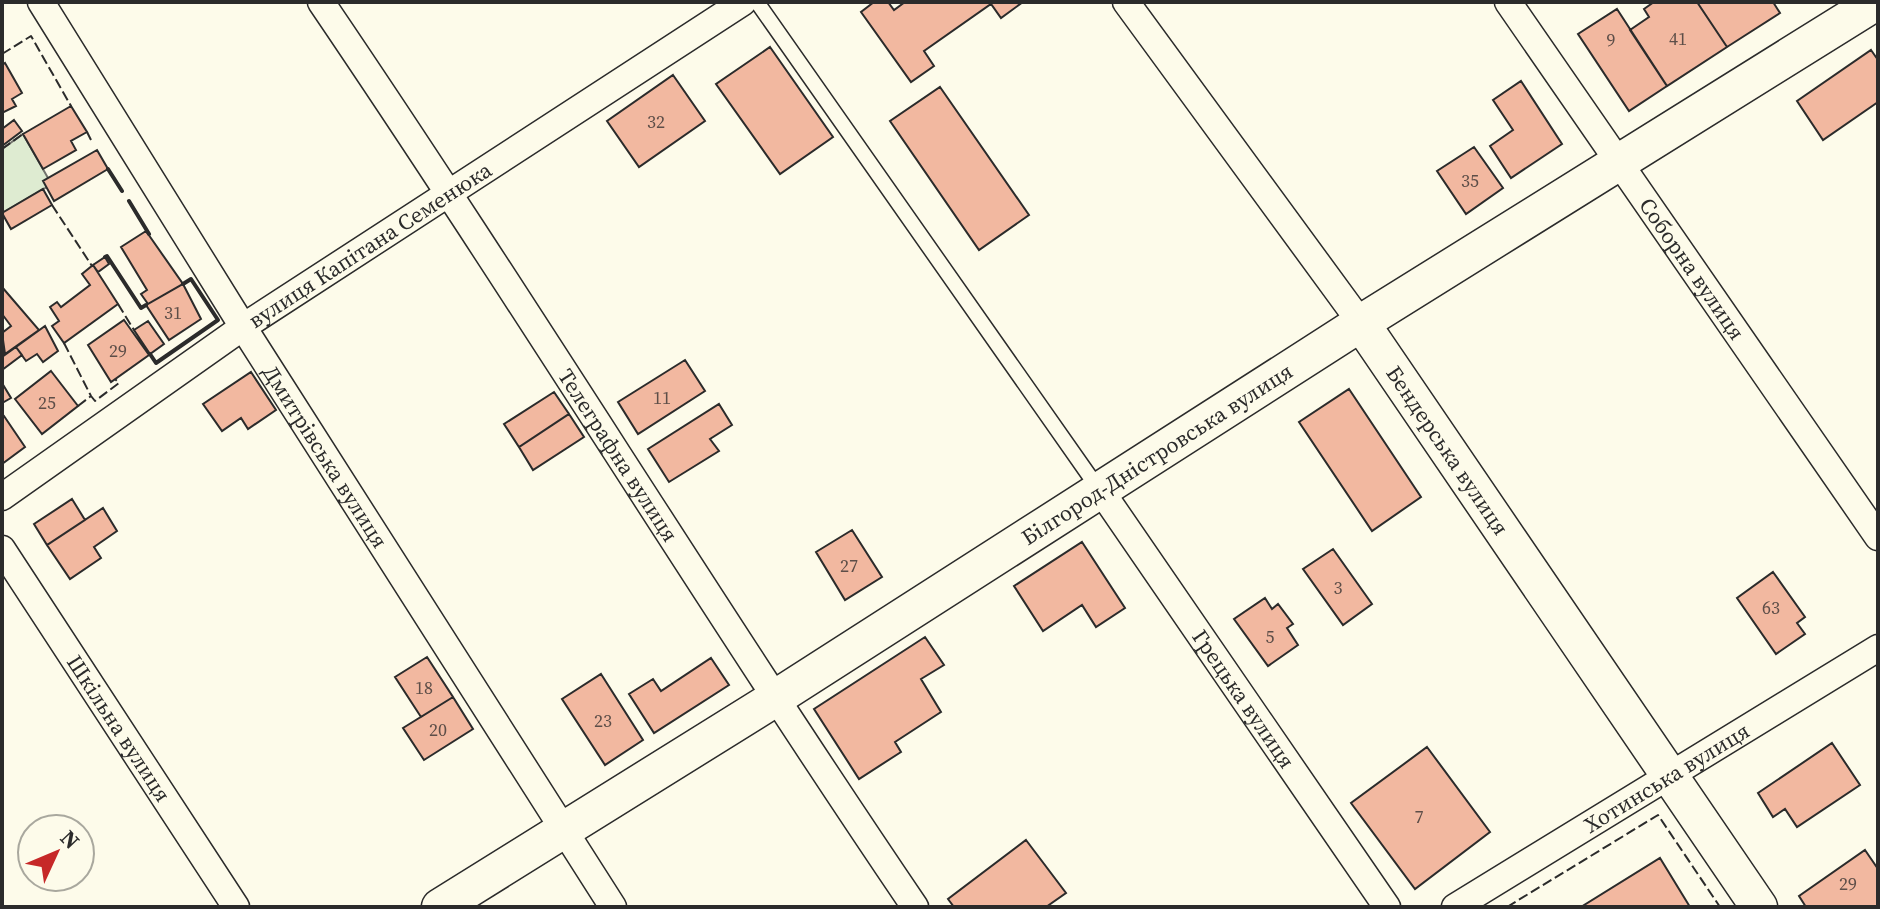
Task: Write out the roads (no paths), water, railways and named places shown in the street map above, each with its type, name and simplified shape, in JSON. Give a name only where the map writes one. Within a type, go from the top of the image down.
[{"type":"main road","name":"Білгород-Дністровська вулиця","points":[[440,907],[774,699],[1361,323],[1876,2]]},
{"type":"main road","name":"Бендерська вулиця","points":[[1361,323],[1759,907]]},
{"type":"street","name":"Дмитрівська вулиця","points":[[41,2],[243,327],[613,907]]},
{"type":"street","name":"Телеграфна вулиця","points":[[321,2],[451,194],[774,699],[915,907]]},
{"type":"street","name":"вулиця Капітана Семенюка","points":[[2,497],[243,327],[743,2]]},
{"type":"street","name":"Бендерська вулиця","points":[[1126,2],[1361,323]]},
{"type":"street","name":"Соборна вулиця","points":[[1508,2],[1878,537]]},
{"type":"street","name":"Грецька вулиця","points":[[1101,491],[1387,907]]},
{"type":"street","name":"Шкільна вулиця","points":[[2,549],[236,907]]},
{"type":"street","name":"Хотинська вулиця","points":[[1455,907],[1878,648]]},
{"type":"lane","points":[[757,2],[1101,491]]}]
